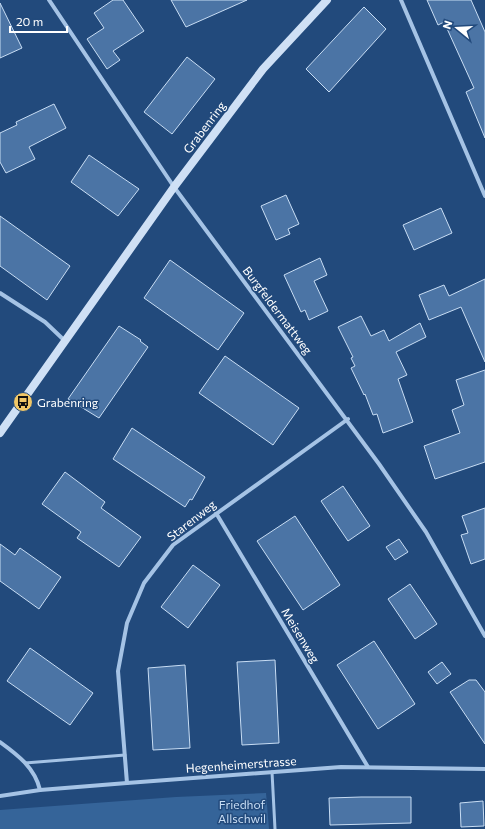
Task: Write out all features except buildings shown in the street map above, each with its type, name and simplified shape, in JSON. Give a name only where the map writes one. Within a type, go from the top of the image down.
[{"type":"main road","name":"Grabenring","points":[[0,433],[174,187],[263,69],[327,0]]},
{"type":"street","name":"Burgfeldermattweg","points":[[49,0],[174,187],[348,420],[426,532],[485,636]]},
{"type":"street","points":[[401,0],[485,196]]},
{"type":"street","points":[[0,293],[45,322],[65,342]]},
{"type":"street","name":"Starenweg","points":[[127,783],[118,671],[127,624],[144,583],[173,545],[348,420]]},
{"type":"street","name":"Meisenweg","points":[[216,513],[368,767]]},
{"type":"street","points":[[0,742],[25,762],[37,778],[40,790]]},
{"type":"street","name":"Hegenheimerstrasse","points":[[0,796],[40,790],[341,766],[485,769]]},
{"type":"lane","points":[[25,762],[125,755]]},
{"type":"lane","points":[[272,772],[275,829]]},
{"type":"green space","name":"Friedhof Allschwil","points":[[266,793],[269,829],[0,829],[0,810],[176,797]]},
{"type":"place","name":"Grabenring","points":[[23,402]]}]
